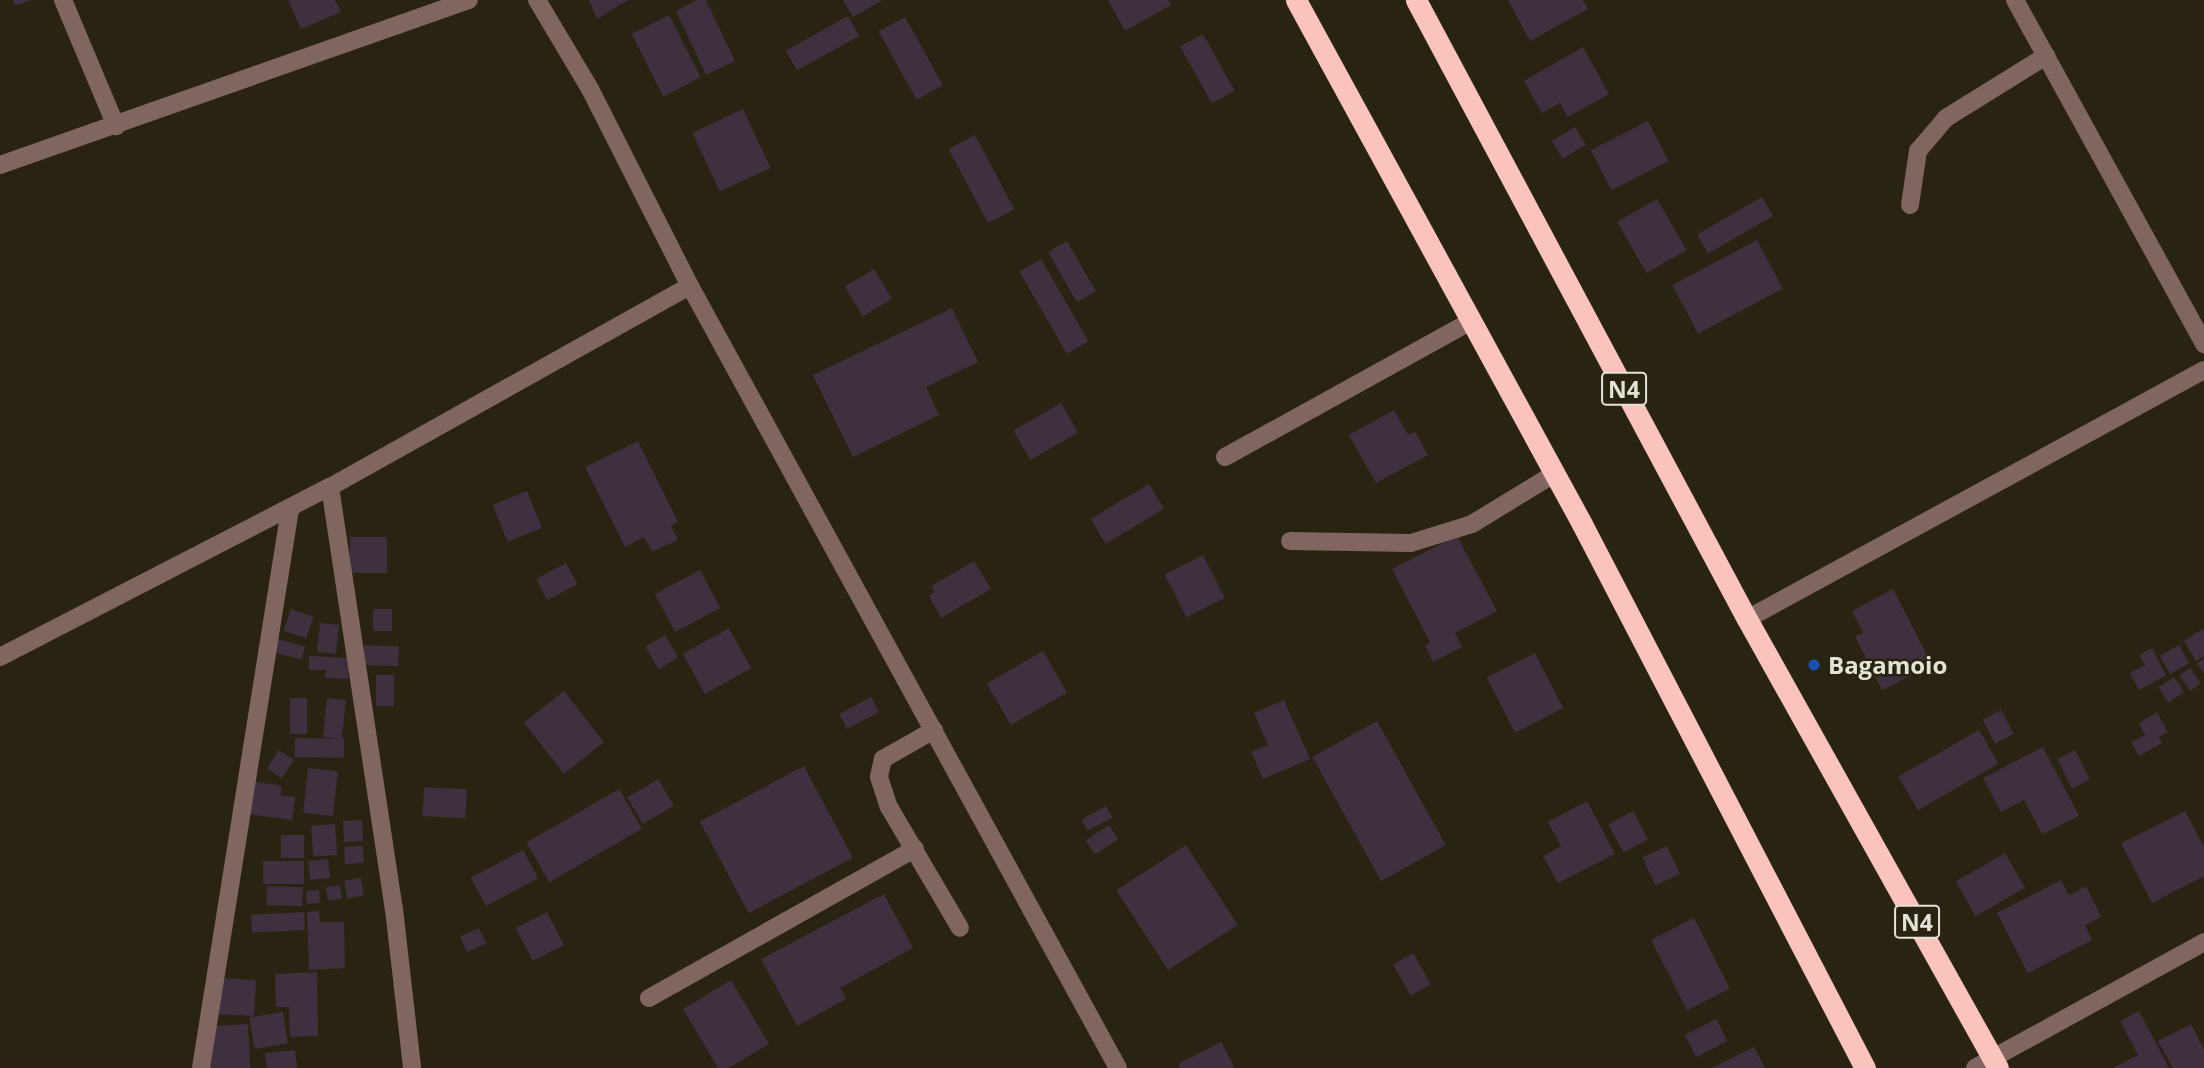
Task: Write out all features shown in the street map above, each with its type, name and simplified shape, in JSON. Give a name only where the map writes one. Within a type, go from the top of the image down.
[{"type":"highway","points":[[1296,0],[1555,474],[1865,1068]]},
{"type":"highway","name":"N4","points":[[1416,0],[1988,1065]]},
{"type":"street","points":[[63,0],[116,126]]},
{"type":"street","points":[[0,165],[469,0]]},
{"type":"street","points":[[537,0],[590,89],[690,286],[1118,1068]]},
{"type":"street","points":[[2015,0],[2204,344]]},
{"type":"street","points":[[1910,205],[1918,151],[1946,118],[2046,56]]},
{"type":"street","points":[[0,657],[330,487],[690,286]]},
{"type":"street","points":[[1225,457],[1471,321]]},
{"type":"street","points":[[1747,619],[2204,370]]},
{"type":"street","points":[[1290,541],[1411,543],[1472,524],[1555,474]]},
{"type":"street","points":[[330,487],[394,909],[412,1068]]},
{"type":"street","points":[[201,1068],[289,509]]},
{"type":"street","points":[[934,730],[883,759],[879,777],[890,807],[960,928]]},
{"type":"street","points":[[649,998],[915,849]]},
{"type":"street","points":[[1988,1065],[2204,942]]},
{"type":"building","points":[[13,0],[31,0],[15,6]]},
{"type":"building","points":[[288,0],[335,0],[341,12],[301,29]]},
{"type":"building","points":[[589,0],[628,0],[597,19]]},
{"type":"building","points":[[697,0],[706,0],[735,61],[706,75],[676,11]]},
{"type":"building","points":[[843,0],[883,0],[853,17]]},
{"type":"building","points":[[1108,0],[1168,0],[1171,5],[1125,31]]},
{"type":"building","points":[[1508,0],[1583,0],[1588,9],[1530,41]]},
{"type":"building","points":[[669,15],[701,77],[663,96],[632,34]]},
{"type":"building","points":[[848,16],[859,36],[797,71],[786,50]]},
{"type":"building","points":[[905,17],[943,85],[917,100],[879,32]]},
{"type":"building","points":[[1203,34],[1235,91],[1212,103],[1180,47]]},
{"type":"building","points":[[1583,47],[1609,94],[1568,117],[1560,103],[1542,113],[1524,81]]},
{"type":"building","points":[[743,109],[770,168],[720,192],[692,133]]},
{"type":"building","points":[[1648,121],[1668,161],[1611,190],[1591,150]]},
{"type":"building","points":[[1575,127],[1586,145],[1563,159],[1552,141]]},
{"type":"building","points":[[975,135],[1014,209],[988,223],[949,149]]},
{"type":"building","points":[[1762,197],[1773,216],[1708,254],[1697,234]]},
{"type":"building","points":[[1657,199],[1686,250],[1647,273],[1617,222]]},
{"type":"building","points":[[1757,240],[1783,289],[1698,334],[1672,285]]},
{"type":"building","points":[[1067,241],[1096,291],[1077,302],[1048,252]]},
{"type":"building","points":[[1041,259],[1088,341],[1067,354],[1019,272]]},
{"type":"building","points":[[874,269],[892,299],[863,317],[845,287]]},
{"type":"building","points":[[952,308],[978,362],[926,387],[939,415],[853,457],[813,375]]},
{"type":"building","points":[[1061,403],[1078,432],[1030,460],[1013,430]]},
{"type":"building","points":[[1394,410],[1408,435],[1415,432],[1428,455],[1376,483],[1349,435]]},
{"type":"building","points":[[638,441],[678,522],[671,526],[678,540],[652,552],[644,537],[625,547],[585,467]]},
{"type":"building","points":[[1149,484],[1164,509],[1106,544],[1091,519]]},
{"type":"building","points":[[527,491],[542,528],[508,542],[493,505]]},
{"type":"building","points":[[1457,536],[1497,611],[1455,633],[1462,647],[1433,662],[1425,645],[1430,642],[1392,569]]},
{"type":"building","points":[[350,537],[387,537],[387,573],[350,573]]},
{"type":"building","points":[[1203,555],[1225,598],[1186,617],[1165,575]]},
{"type":"building","points":[[974,561],[991,589],[941,618],[929,596],[935,592],[931,586]]},
{"type":"building","points":[[566,563],[577,584],[547,600],[536,579]]},
{"type":"building","points":[[700,570],[720,608],[675,632],[655,594]]},
{"type":"building","points":[[1893,589],[1932,665],[1882,690],[1855,636],[1863,633],[1852,611]]},
{"type":"building","points":[[291,609],[314,617],[306,639],[284,631]]},
{"type":"building","points":[[373,609],[392,609],[392,631],[373,631]]},
{"type":"building","points":[[320,623],[339,625],[336,654],[317,652]]},
{"type":"building","points":[[729,628],[751,668],[705,694],[683,654]]},
{"type":"building","points":[[2204,628],[2204,656],[2196,661],[2184,641]]},
{"type":"building","points":[[665,635],[678,657],[659,669],[645,647]]},
{"type":"building","points":[[278,639],[305,646],[301,660],[274,653]]},
{"type":"building","points":[[364,645],[399,646],[398,666],[363,665]]},
{"type":"building","points":[[2179,645],[2189,663],[2170,674],[2160,656]]},
{"type":"building","points":[[2152,648],[2166,675],[2139,690],[2130,673],[2145,665],[2139,655]]},
{"type":"building","points":[[1043,651],[1067,693],[1011,725],[987,684]]},
{"type":"building","points":[[1535,653],[1563,708],[1515,733],[1487,678]]},
{"type":"building","points":[[309,656],[350,658],[348,679],[325,678],[326,670],[309,670]]},
{"type":"building","points":[[2204,659],[2204,674],[2197,663]]},
{"type":"building","points":[[2190,668],[2201,684],[2190,691],[2179,675]]},
{"type":"building","points":[[376,675],[394,675],[394,706],[376,706]]},
{"type":"building","points":[[2174,677],[2184,692],[2168,703],[2158,688]]},
{"type":"building","points":[[564,691],[604,742],[564,774],[524,722]]},
{"type":"building","points":[[871,697],[879,712],[847,729],[839,714]]},
{"type":"building","points":[[290,698],[307,698],[307,734],[290,734]]},
{"type":"building","points":[[327,698],[346,700],[342,739],[323,737]]},
{"type":"building","points":[[1284,700],[1310,759],[1263,779],[1251,752],[1268,745],[1254,713]]},
{"type":"building","points":[[2001,710],[2014,734],[1995,744],[1982,720]]},
{"type":"building","points":[[2157,712],[2168,732],[2159,737],[2162,743],[2139,756],[2131,742],[2145,735],[2139,723]]},
{"type":"building","points":[[1377,721],[1446,845],[1381,881],[1312,757]]},
{"type":"building","points":[[1979,730],[1998,764],[1918,810],[1898,777]]},
{"type":"building","points":[[295,738],[344,739],[344,758],[295,757]]},
{"type":"building","points":[[2043,747],[2079,816],[2042,834],[2024,800],[2001,812],[1983,778]]},
{"type":"building","points":[[279,750],[294,760],[282,778],[267,768]]},
{"type":"building","points":[[2075,750],[2090,779],[2072,788],[2057,759]]},
{"type":"building","points":[[804,766],[853,858],[749,913],[700,821]]},
{"type":"building","points":[[308,768],[338,771],[333,816],[303,813]]},
{"type":"building","points":[[658,779],[674,806],[643,824],[627,798]]},
{"type":"building","points":[[252,781],[282,786],[280,795],[295,797],[292,820],[248,814]]},
{"type":"building","points":[[424,787],[467,789],[465,818],[422,816]]},
{"type":"building","points":[[619,789],[642,829],[549,882],[526,842]]},
{"type":"building","points":[[1587,801],[1615,854],[1558,883],[1543,856],[1561,846],[1548,822]]},
{"type":"building","points":[[1106,806],[1112,817],[1088,831],[1082,820]]},
{"type":"building","points":[[1633,811],[1648,839],[1623,852],[1608,824]]},
{"type":"building","points":[[2185,811],[2204,847],[2204,876],[2152,903],[2121,843]]},
{"type":"building","points":[[362,820],[363,841],[344,842],[343,821]]},
{"type":"building","points":[[335,824],[337,855],[313,857],[311,826]]},
{"type":"building","points":[[1109,825],[1118,839],[1095,855],[1086,840]]},
{"type":"building","points":[[281,835],[304,835],[304,858],[281,858]]},
{"type":"building","points":[[1186,845],[1238,925],[1168,970],[1116,890]]},
{"type":"building","points":[[363,846],[364,863],[345,864],[344,847]]},
{"type":"building","points":[[1667,846],[1680,874],[1656,886],[1643,857]]},
{"type":"building","points":[[523,850],[538,878],[486,906],[471,878]]},
{"type":"building","points":[[2005,853],[2025,888],[1976,916],[1956,882]]},
{"type":"building","points":[[328,859],[330,878],[310,880],[308,861]]},
{"type":"building","points":[[263,861],[304,861],[304,884],[263,884]]},
{"type":"building","points":[[361,878],[364,896],[347,898],[344,881]]},
{"type":"building","points":[[2061,880],[2069,895],[2086,886],[2101,917],[2085,925],[2092,940],[2028,973],[1997,913]]},
{"type":"building","points":[[340,885],[342,899],[328,901],[326,887]]},
{"type":"building","points":[[267,886],[303,887],[302,906],[266,905]]},
{"type":"building","points":[[319,890],[320,903],[307,904],[306,891]]},
{"type":"building","points":[[884,894],[913,948],[840,988],[846,999],[797,1026],[761,959]]},
{"type":"building","points":[[319,911],[320,922],[344,922],[345,968],[309,970],[307,912]]},
{"type":"building","points":[[304,912],[305,930],[252,933],[251,915]]},
{"type":"building","points":[[547,912],[564,945],[533,961],[516,928]]},
{"type":"building","points":[[1694,918],[1730,988],[1687,1010],[1651,940]]},
{"type":"building","points":[[479,928],[486,943],[467,952],[460,937]]},
{"type":"building","points":[[1413,953],[1431,984],[1411,996],[1393,965]]},
{"type":"building","points":[[317,972],[318,1036],[290,1037],[289,1007],[276,1007],[275,974]]},
{"type":"building","points":[[219,978],[256,980],[254,1016],[217,1014]]},
{"type":"building","points":[[731,980],[769,1044],[728,1068],[718,1068],[683,1009]]},
{"type":"building","points":[[2139,1011],[2169,1068],[2113,1068],[2138,1055],[2120,1021]]},
{"type":"building","points":[[283,1012],[288,1044],[254,1049],[249,1017]]},
{"type":"building","points":[[1716,1019],[1727,1041],[1696,1057],[1685,1035]]},
{"type":"building","points":[[248,1024],[250,1068],[210,1068],[208,1026]]},
{"type":"building","points":[[2191,1024],[2204,1050],[2204,1068],[2173,1068],[2158,1041]]},
{"type":"building","points":[[1221,1042],[1235,1068],[1180,1068],[1178,1064]]},
{"type":"building","points":[[1754,1047],[1765,1068],[1712,1068]]},
{"type":"building","points":[[295,1050],[297,1068],[267,1068],[265,1053]]},
{"type":"place","name":"Bagamoio","points":[[1814,665]]}]
